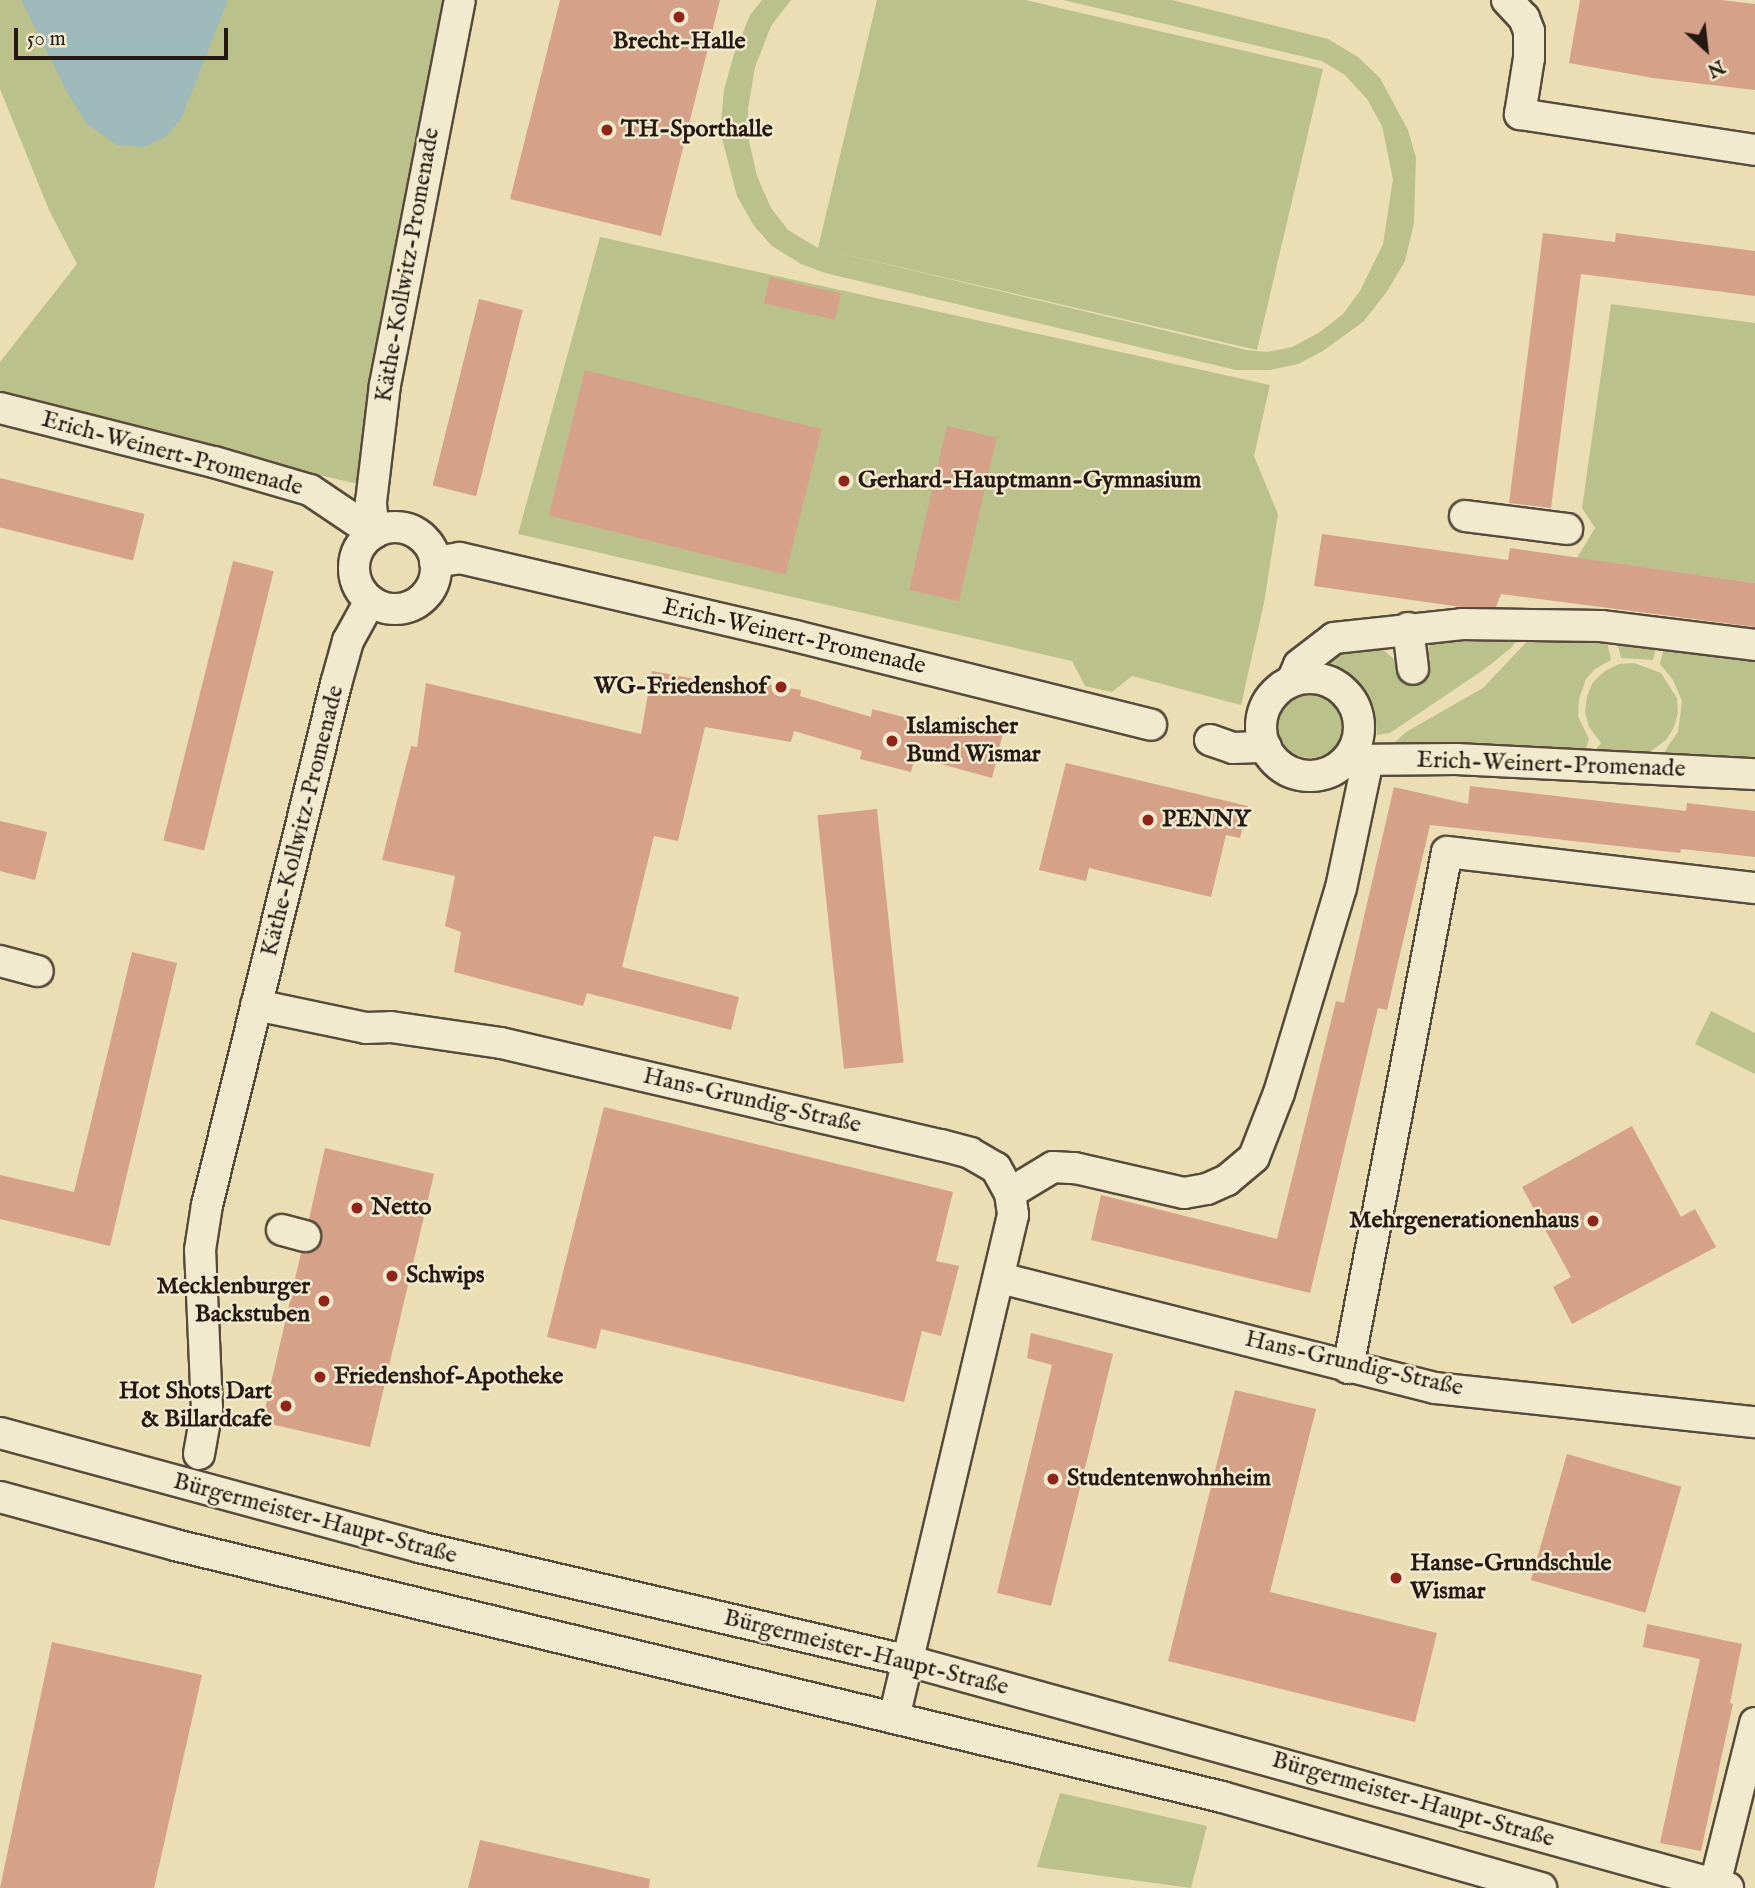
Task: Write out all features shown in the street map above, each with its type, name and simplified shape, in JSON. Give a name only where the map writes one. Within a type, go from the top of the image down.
[{"type":"street","name":"Käthe-Kollwitz-Promenade","points":[[374,533],[371,502],[385,385],[460,0]]},
{"type":"street","points":[[1507,0],[1524,18],[1529,31],[1529,58],[1520,114],[1755,150]]},
{"type":"street","name":"Erich-Weinert-Promenade","points":[[0,408],[310,490],[374,533]]},
{"type":"street","points":[[1465,516],[1567,528]]},
{"type":"street","points":[[386,528],[412,531],[424,539],[435,562],[435,575],[423,598],[412,606],[386,614],[361,593],[354,572],[358,549],[374,533],[386,528]]},
{"type":"street","name":"Erich-Weinert-Promenade","points":[[435,562],[460,558],[795,636],[1151,725]]},
{"type":"street","name":"Käthe-Kollwitz-Promenade","points":[[199,1454],[207,1409],[200,1250],[207,1205],[348,641],[386,614]]},
{"type":"street","points":[[1292,681],[1299,665],[1334,638],[1408,628],[1462,624],[1601,626],[1752,645]]},
{"type":"street","points":[[1408,628],[1413,669]]},
{"type":"street","points":[[894,1718],[1000,1278],[1013,1215],[1010,1193],[1053,1167],[1075,1168],[1184,1192],[1207,1189],[1227,1180],[1254,1157],[1261,1146],[1279,1093],[1341,888],[1360,730],[1358,713],[1351,698],[1339,687],[1325,680],[1308,677],[1292,681],[1278,689],[1262,716],[1261,732],[1266,747],[1233,748],[1210,740]]},
{"type":"street","name":"Erich-Weinert-Promenade","points":[[1266,747],[1275,761],[1287,770],[1302,775],[1319,775],[1357,760],[1456,759],[1755,774]]},
{"type":"street","points":[[1348,1368],[1447,852],[1755,888]]},
{"type":"street","points":[[0,961],[38,971]]},
{"type":"street","name":"Hans-Grundig-Straße","points":[[256,1005],[366,1028],[391,1027],[501,1043],[970,1153],[996,1168],[1010,1193]]},
{"type":"street","name":"Hans-Grundig-Straße","points":[[1000,1278],[1435,1388],[1755,1422]]},
{"type":"street","name":"Bürgermeister-Haupt-Straße","points":[[0,1433],[419,1547],[909,1661],[1722,1886]]},
{"type":"street","name":"Bürgermeister-Haupt-Straße","points":[[0,1497],[201,1551],[1222,1797],[1541,1888]]},
{"type":"street","points":[[1722,1886],[1755,1723]]},
{"type":"green space","points":[[0,0],[452,0],[358,484],[0,401],[0,362],[77,264],[49,210],[0,89]]},
{"type":"green space","points":[[762,0],[791,0],[771,26],[755,67],[748,109],[749,141],[757,176],[771,208],[788,230],[818,248],[877,0],[1025,0],[1323,69],[1257,350],[822,249],[1247,350],[1267,352],[1292,347],[1320,332],[1343,314],[1360,291],[1383,244],[1393,179],[1382,126],[1367,99],[1345,75],[1322,61],[1063,0],[1172,0],[1328,39],[1358,57],[1380,78],[1408,130],[1416,158],[1414,223],[1405,261],[1388,290],[1364,321],[1323,351],[1298,364],[1270,370],[1236,370],[825,273],[801,264],[772,246],[754,226],[737,196],[720,131],[724,90],[734,54],[750,15]]},
{"type":"green space","points":[[600,237],[1270,385],[1254,456],[1278,514],[1264,603],[1241,705],[1132,676],[1112,692],[1085,686],[1072,661],[518,534]]},
{"type":"green space","points":[[1611,304],[1755,323],[1755,583],[1577,558],[1595,528],[1582,508]]},
{"type":"green space","points":[[1524,630],[1512,647],[1486,668],[1390,733],[1377,735],[1374,706],[1363,688],[1344,678],[1306,676],[1347,651],[1380,647],[1395,660],[1406,679],[1424,661],[1428,648],[1436,638]]},
{"type":"green space","points":[[1537,631],[1605,633],[1611,660],[1595,669],[1586,679],[1579,699],[1578,716],[1589,739],[1582,760],[1383,753],[1406,732],[1483,688]]},
{"type":"green space","points":[[1615,632],[1659,637],[1653,660],[1621,658]]},
{"type":"green space","points":[[1666,638],[1755,648],[1755,770],[1663,763],[1666,749],[1678,732],[1682,701],[1673,680],[1660,664]]},
{"type":"green space","points":[[1634,663],[1661,673],[1677,698],[1678,713],[1674,727],[1666,740],[1651,751],[1654,763],[1592,754],[1601,743],[1589,727],[1585,712],[1587,696],[1593,682],[1605,671],[1619,664]]},
{"type":"green space","points":[[1318,690],[1339,705],[1345,717],[1343,737],[1335,748],[1318,758],[1304,758],[1287,748],[1279,737],[1277,717],[1287,700],[1298,692]]},
{"type":"green space","points":[[1711,1011],[1755,1033],[1755,1074],[1695,1044]]},
{"type":"green space","points":[[1060,1793],[1207,1826],[1191,1888],[1037,1867]]},
{"type":"water","points":[[21,0],[228,0],[182,117],[166,137],[143,147],[117,145],[87,124],[67,92]]},
{"type":"building","name":"TH-Sporthalle","points":[[560,0],[720,0],[661,236],[510,199]]},
{"type":"building","points":[[1580,0],[1721,0],[1755,4],[1755,90],[1653,78],[1569,63]]},
{"type":"building","points":[[1543,233],[1615,242],[1616,233],[1755,251],[1755,296],[1581,274],[1551,508],[1509,503]]},
{"type":"building","points":[[770,277],[841,293],[835,320],[764,303]]},
{"type":"building","points":[[479,299],[523,310],[476,496],[433,485]]},
{"type":"building","points":[[585,370],[822,429],[785,575],[549,516]]},
{"type":"building","points":[[947,426],[997,437],[959,601],[909,590]]},
{"type":"building","points":[[0,478],[145,514],[133,561],[0,527]]},
{"type":"building","points":[[1322,534],[1508,560],[1510,548],[1755,583],[1755,627],[1501,594],[1496,607],[1461,607],[1314,586]]},
{"type":"building","points":[[233,561],[274,571],[204,851],[163,840]]},
{"type":"building","points":[[652,671],[728,685],[730,678],[801,690],[800,696],[871,717],[872,709],[955,730],[958,717],[1004,729],[992,778],[915,757],[911,772],[860,759],[862,751],[794,731],[791,742],[705,727],[678,841],[654,836],[622,967],[739,997],[731,1030],[587,993],[583,1006],[454,972],[461,932],[445,926],[455,876],[382,860],[411,746],[417,747],[426,683],[641,734]]},
{"type":"building","name":"PENNY","points":[[1066,763],[1248,806],[1240,838],[1226,835],[1211,897],[1089,868],[1086,881],[1039,870]]},
{"type":"building","points":[[1470,786],[1686,811],[1687,803],[1755,811],[1755,857],[1681,849],[1680,853],[1430,825],[1387,1010],[1378,1008],[1310,1293],[1091,1240],[1101,1195],[1277,1239],[1336,1001],[1344,1003],[1394,787],[1468,804]]},
{"type":"building","points":[[877,809],[904,1063],[844,1069],[817,815]]},
{"type":"building","points":[[0,821],[47,832],[35,880],[0,871]]},
{"type":"building","points":[[132,952],[177,963],[110,1246],[0,1219],[0,1175],[74,1192]]},
{"type":"building","points":[[604,1107],[953,1192],[936,1261],[959,1266],[941,1336],[922,1331],[904,1402],[601,1329],[596,1349],[547,1337]]},
{"type":"building","name":"Mehrgenerationenhaus","points":[[1632,1126],[1681,1217],[1695,1209],[1716,1247],[1572,1324],[1553,1287],[1571,1277],[1522,1187]]},
{"type":"building","points":[[325,1148],[434,1174],[370,1447],[262,1422],[301,1253],[317,1249],[322,1240],[318,1224],[309,1219]]},
{"type":"building","name":"Studentenwohnheim","points":[[1031,1333],[1113,1354],[1051,1606],[997,1593],[1052,1365],[1027,1358]]},
{"type":"building","points":[[1235,1390],[1316,1409],[1270,1592],[1437,1633],[1415,1722],[1168,1661]]},
{"type":"building","points":[[1567,1454],[1681,1487],[1645,1613],[1531,1580]]},
{"type":"building","points":[[1647,1624],[1742,1644],[1730,1703],[1733,1704],[1701,1851],[1660,1843],[1700,1659],[1643,1647]]},
{"type":"building","points":[[52,1642],[202,1675],[154,1888],[0,1888]]},
{"type":"building","points":[[480,1840],[650,1879],[649,1888],[468,1888]]},
{"type":"place","name":"Brecht-Halle","points":[[679,17]]},
{"type":"place","name":"TH-Sporthalle","points":[[607,130]]},
{"type":"place","name":"Gerhard-Hauptmann-Gymnasium","points":[[844,481]]},
{"type":"place","name":"WG-Friedenshof","points":[[781,687]]},
{"type":"place","name":"Islamischer Bund Wismar","points":[[892,741]]},
{"type":"place","name":"PENNY","points":[[1148,820]]},
{"type":"place","name":"Netto","points":[[357,1208]]},
{"type":"place","name":"Mehrgenerationenhaus","points":[[1593,1221]]},
{"type":"place","name":"Schwips","points":[[392,1276]]},
{"type":"place","name":"Mecklenburger Backstuben","points":[[324,1301]]},
{"type":"place","name":"Friedenshof-Apotheke","points":[[320,1377]]},
{"type":"place","name":"Hot Shots Dart & Billardcafe","points":[[286,1406]]},
{"type":"place","name":"Studentenwohnheim","points":[[1053,1479]]},
{"type":"place","name":"Hanse-Grundschule Wismar","points":[[1396,1578]]}]
